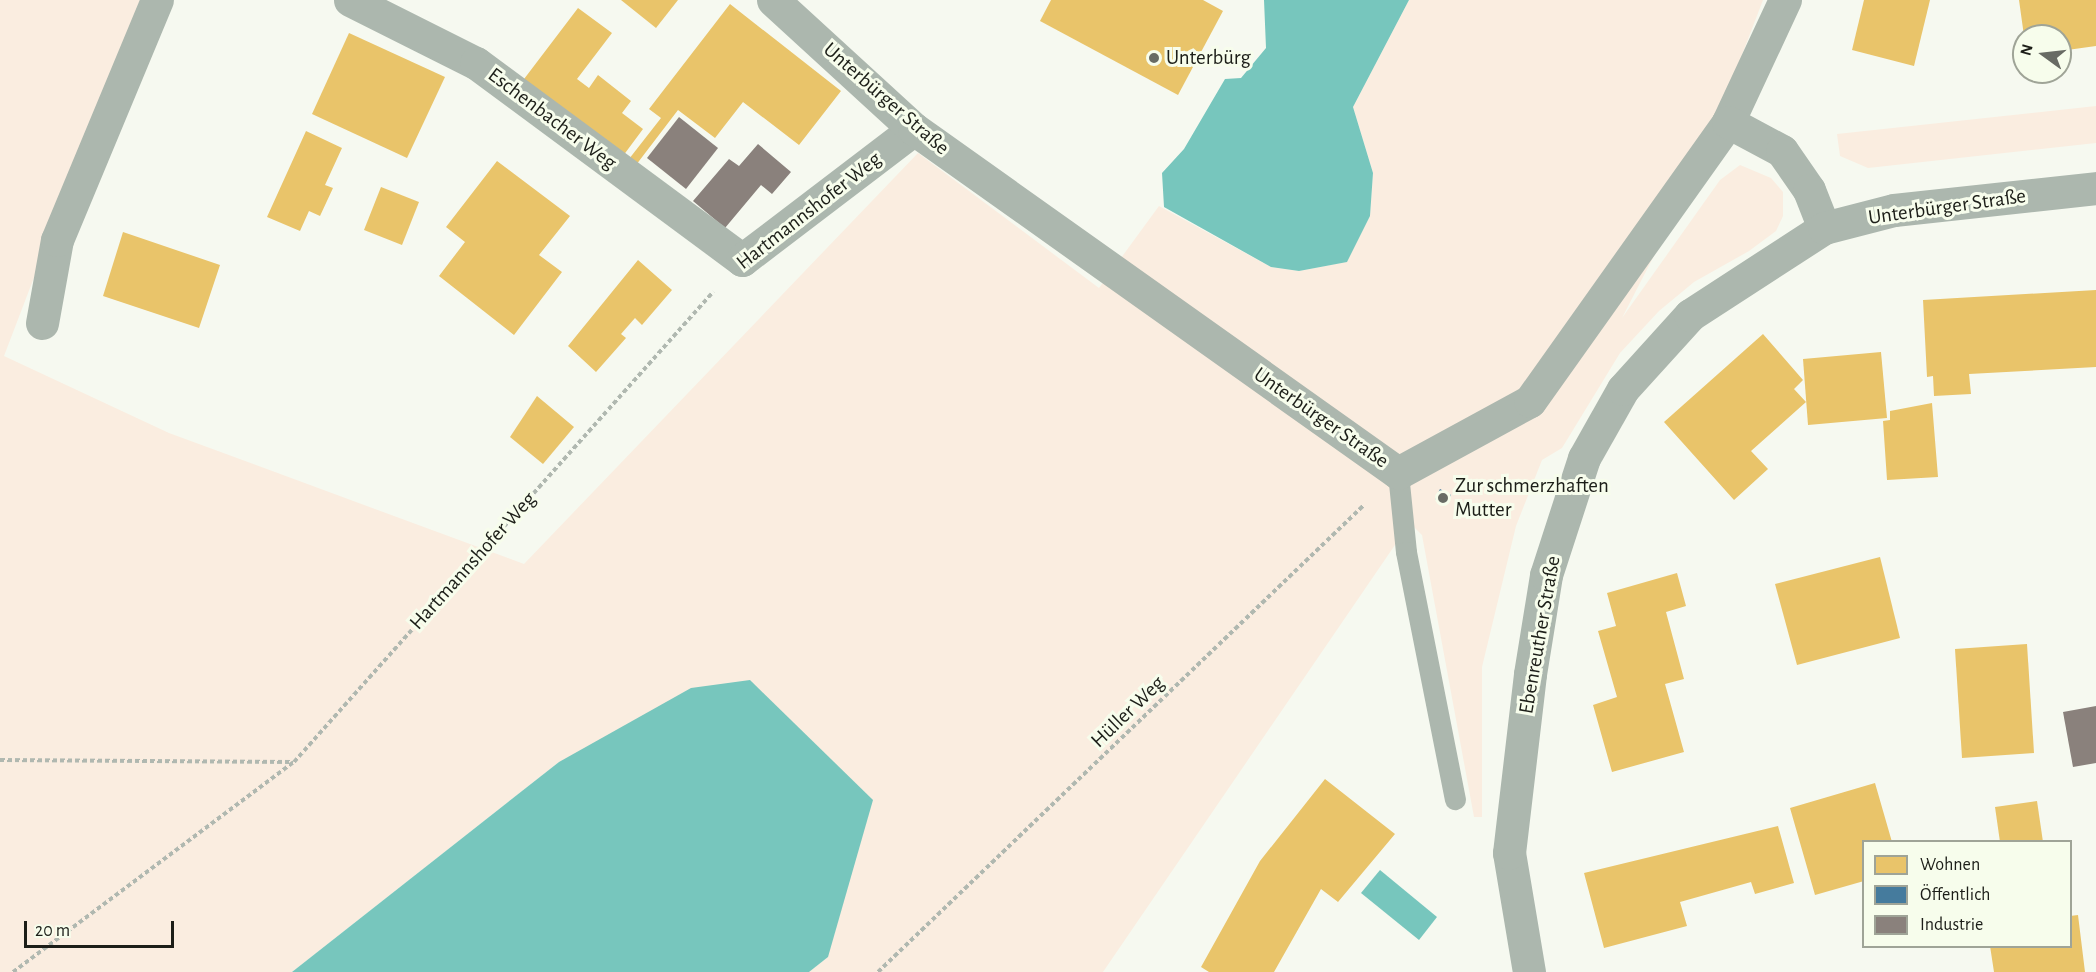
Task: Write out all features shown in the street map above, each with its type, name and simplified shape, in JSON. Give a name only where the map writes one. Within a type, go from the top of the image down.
[{"type":"street","points":[[42,323],[57,240],[157,0]]},
{"type":"street","name":"Eschenbacher Weg","points":[[350,0],[476,63],[742,260]]},
{"type":"street","name":"Unterbürger Straße","points":[[773,0],[914,129],[1398,473],[1530,401],[1728,122],[1785,0]]},
{"type":"street","points":[[1728,122],[1782,151],[1809,189],[1824,228]]},
{"type":"street","name":"Hartmannshofer Weg","points":[[742,260],[914,129]]},
{"type":"street","name":"Unterbürger Straße","points":[[1824,228],[1894,210],[2096,188]]},
{"type":"street","name":"Ebenreuther Straße","points":[[1529,972],[1509,853],[1546,575],[1584,458],[1623,389],[1690,315],[1824,228]]},
{"type":"lane","points":[[1398,473],[1406,552],[1455,799]]},
{"type":"path","name":"Hartmannshofer Weg","points":[[13,972],[294,762],[742,260]]},
{"type":"path","name":"Hüller Weg","points":[[878,972],[1398,473]]},
{"type":"path","points":[[0,760],[294,762]]},
{"type":"shaded area","points":[[0,0],[140,0],[4,356],[169,433],[524,564],[918,153],[1099,288],[1159,206],[1271,267],[1299,271],[1346,262],[1370,216],[1373,173],[1353,107],[1409,0],[1763,0],[1697,172],[1622,318],[1720,180],[1740,165],[1771,178],[1783,192],[1783,216],[1776,231],[1749,251],[1694,282],[1659,311],[1620,353],[1562,448],[1542,460],[1516,526],[1482,667],[1482,817],[1474,817],[1422,535],[1410,523],[1103,972],[809,972],[828,957],[559,762],[292,972],[0,972]]},
{"type":"shaded area","points":[[2096,106],[2096,143],[1868,168],[1840,156],[1837,134]]},
{"type":"water","points":[[1264,0],[1409,0],[1353,107],[1373,173],[1370,216],[1347,262],[1299,271],[1271,267],[1164,207],[1162,173],[1184,149],[1225,79],[1241,78],[1266,48]]},
{"type":"water","points":[[750,680],[873,800],[828,957],[809,972],[292,972],[559,762],[691,688]]},
{"type":"water","points":[[1380,870],[1437,917],[1419,940],[1361,893]]},
{"type":"building: Wohnen","points":[[621,0],[678,0],[656,28]]},
{"type":"building: Wohnen","name":"Unterbürg","points":[[1051,0],[1203,0],[1223,11],[1178,95],[1040,21]]},
{"type":"building: Wohnen","points":[[1864,0],[1930,0],[1914,66],[1852,50]]},
{"type":"building: Wohnen","points":[[2019,0],[2096,0],[2096,46],[2072,49],[2072,24],[2022,24]]},
{"type":"building: Wohnen","points":[[730,4],[841,91],[799,145],[743,102],[715,138],[678,110],[636,165],[629,159],[661,118],[649,109]]},
{"type":"building: Wohnen","points":[[578,8],[612,33],[577,79],[589,88],[598,75],[631,101],[622,113],[643,129],[620,160],[521,83]]},
{"type":"building: Wohnen","points":[[349,33],[445,77],[407,158],[312,114]]},
{"type":"building: Wohnen","points":[[306,131],[342,148],[325,185],[333,188],[320,216],[309,211],[300,231],[267,217]]},
{"type":"building: Wohnen","points":[[497,161],[570,216],[539,255],[562,272],[514,335],[439,276],[465,242],[446,227]]},
{"type":"building: Wohnen","points":[[381,187],[419,202],[402,245],[364,230]]},
{"type":"building: Wohnen","points":[[123,232],[220,265],[199,328],[103,296]]},
{"type":"building: Wohnen","points":[[638,260],[672,290],[642,325],[635,318],[621,334],[626,338],[596,372],[568,346]]},
{"type":"building: Wohnen","points":[[2096,290],[2096,367],[1969,374],[1971,394],[1934,396],[1933,376],[1927,377],[1923,300]]},
{"type":"building: Wohnen","points":[[1763,334],[1803,380],[1794,389],[1806,402],[1751,451],[1768,469],[1734,500],[1664,422]]},
{"type":"building: Wohnen","points":[[1881,352],[1887,418],[1808,425],[1803,359]]},
{"type":"building: Wohnen","points":[[537,396],[574,427],[543,464],[510,437]]},
{"type":"building: Wohnen","points":[[1932,403],[1938,477],[1887,480],[1883,421],[1890,420],[1890,411]]},
{"type":"building: Wohnen","points":[[1880,557],[1900,638],[1797,665],[1775,584]]},
{"type":"building: Wohnen","points":[[1677,573],[1686,606],[1666,612],[1684,679],[1665,684],[1684,752],[1612,772],[1593,705],[1617,697],[1598,631],[1616,626],[1607,593]]},
{"type":"building: Wohnen","points":[[2027,644],[2034,753],[1962,758],[1955,649]]},
{"type":"building: Wohnen","points":[[1325,779],[1395,834],[1338,902],[1321,889],[1274,972],[1209,972],[1201,967],[1260,861]]},
{"type":"building: Wohnen","points":[[1875,783],[1891,840],[1862,840],[1862,882],[1815,895],[1790,808]]},
{"type":"building: Wohnen","points":[[2037,801],[2043,840],[2000,840],[1995,807]]},
{"type":"building: Wohnen","points":[[1778,826],[1794,883],[1755,894],[1751,882],[1680,902],[1687,926],[1604,948],[1584,873]]},
{"type":"building: Wohnen","points":[[2078,915],[2085,972],[1994,972],[1990,948],[2072,948],[2072,916]]},
{"type":"building: Öffentlich","name":"Zur schmerzhaften Mutter","points":[[1440,489],[1451,495],[1446,505],[1435,499]]},
{"type":"building: Industrie","points":[[679,117],[718,148],[686,189],[647,158]]},
{"type":"building: Industrie","points":[[758,144],[791,172],[772,194],[761,185],[725,228],[693,201],[729,159],[739,166]]},
{"type":"building: Industrie","points":[[2096,706],[2096,763],[2073,767],[2063,712]]},
{"type":"place","name":"Unterbürg","points":[[1154,58]]},
{"type":"place","name":"Zur schmerzhaften Mutter","points":[[1443,498]]}]
